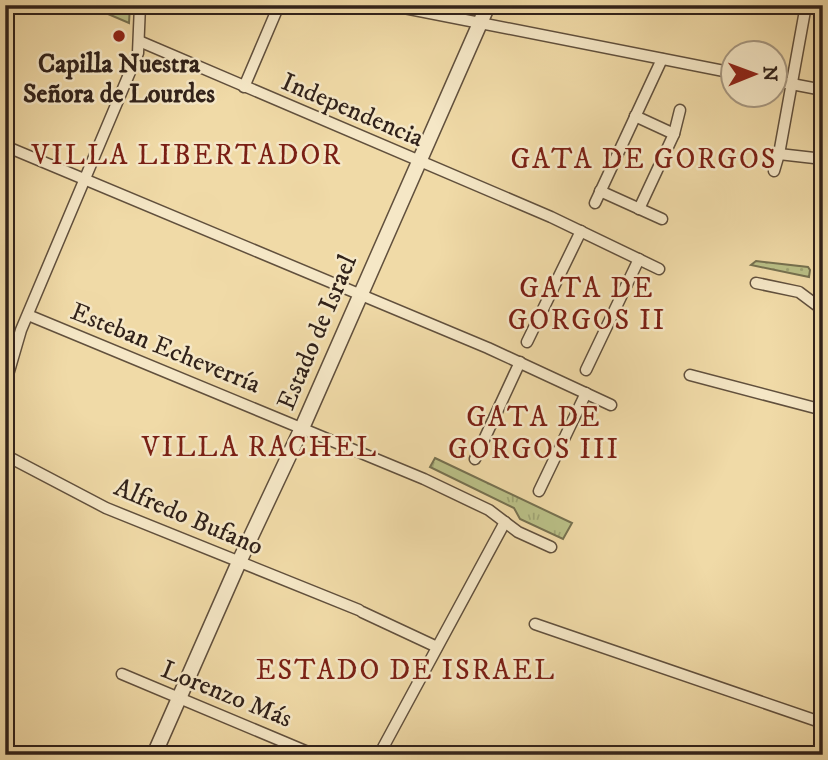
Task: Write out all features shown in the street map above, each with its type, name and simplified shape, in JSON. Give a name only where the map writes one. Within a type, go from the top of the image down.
[{"type":"street","points":[[5,384],[28,315],[138,53],[140,5]]},
{"type":"street","points":[[244,87],[279,5]]},
{"type":"street","points":[[389,5],[720,70]]},
{"type":"street","name":"Estado de Israel","points":[[154,755],[239,562],[302,428],[488,5]]},
{"type":"street","points":[[774,172],[806,5]]},
{"type":"street","name":"Independencia","points":[[139,41],[551,217],[659,269]]},
{"type":"street","points":[[595,203],[662,59]]},
{"type":"street","points":[[791,84],[823,90]]},
{"type":"street","points":[[639,209],[674,134],[680,110]]},
{"type":"street","points":[[635,116],[674,134]]},
{"type":"street","points":[[5,146],[488,348],[611,405]]},
{"type":"street","points":[[779,154],[823,159]]},
{"type":"street","points":[[600,191],[662,219]]},
{"type":"street","points":[[527,342],[581,231]]},
{"type":"street","points":[[586,370],[639,259]]},
{"type":"street","points":[[755,283],[799,292],[823,310]]},
{"type":"street","name":"Esteban Echeverría","points":[[28,315],[424,479],[489,510],[518,532],[551,547]]},
{"type":"street","points":[[475,458],[520,362]]},
{"type":"street","points":[[690,374],[823,410]]},
{"type":"street","points":[[539,491],[586,393]]},
{"type":"street","name":"Alfredo Bufano","points":[[5,455],[106,508],[361,611],[437,647]]},
{"type":"street","points":[[379,755],[505,522]]},
{"type":"street","points":[[536,624],[823,723]]},
{"type":"street","name":"Lorenzo Más","points":[[122,674],[315,755]]},
{"type":"green space","points":[[87,5],[130,5],[129,23]]},
{"type":"green space","points":[[756,261],[808,267],[809,277],[751,265]]},
{"type":"green space","points":[[435,458],[572,523],[563,539],[520,519],[514,508],[430,467]]},
{"type":"place","name":"Capilla Nuestra Señora de Lourdes","points":[[119,36]]},
{"type":"district","name":"VILLA LIBERTADOR","points":[[187,154]]},
{"type":"district","name":"GATA DE GORGOS","points":[[644,158]]},
{"type":"district","name":"GATA DE GORGOS II","points":[[587,303]]},
{"type":"district","name":"GATA DE GORGOS III","points":[[534,432]]},
{"type":"district","name":"VILLA RACHEL","points":[[260,446]]},
{"type":"district","name":"ESTADO DE ISRAEL","points":[[406,669]]}]
